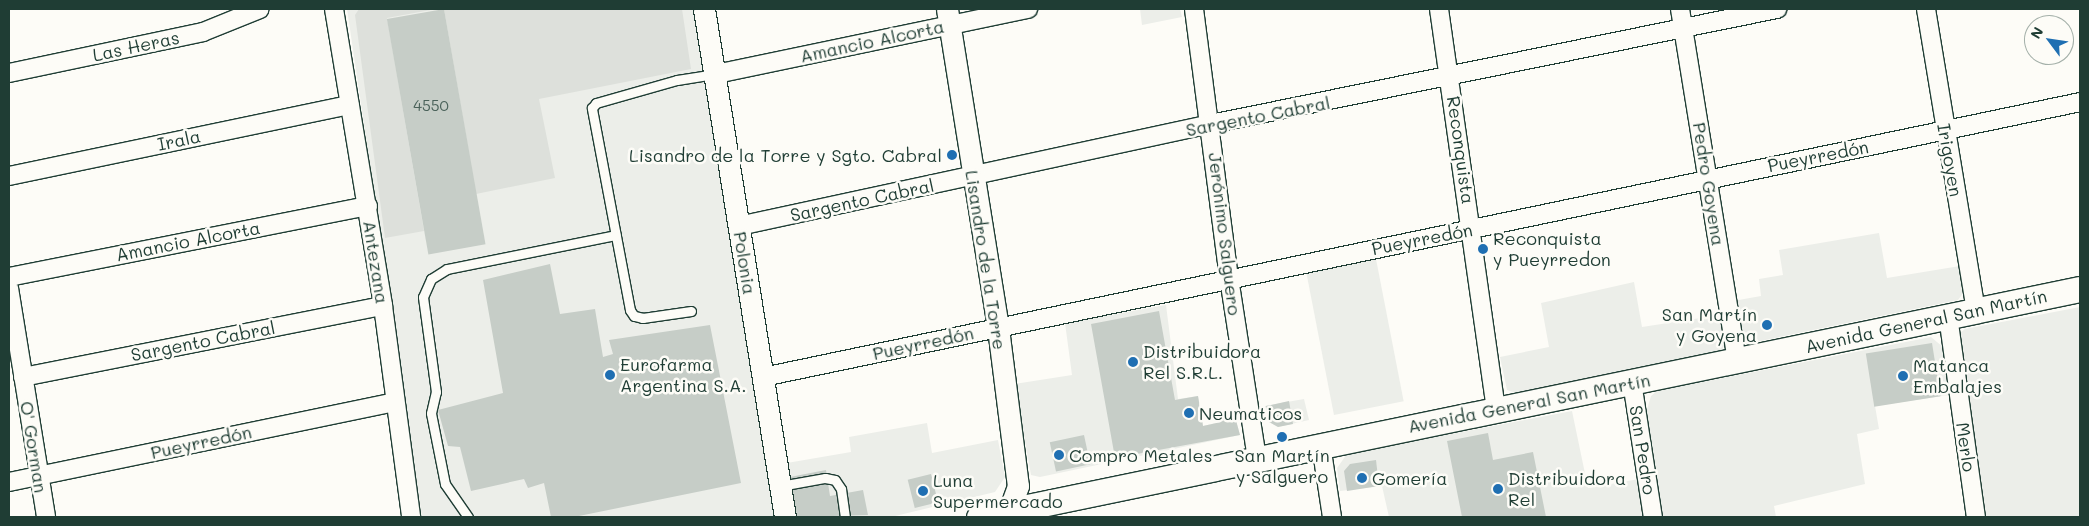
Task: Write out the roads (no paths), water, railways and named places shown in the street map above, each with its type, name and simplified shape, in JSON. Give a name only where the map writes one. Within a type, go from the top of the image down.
[{"type":"main road","name":"Avenida General San Martín","points":[[979,517],[1008,514],[1257,458],[2080,289]]},
{"type":"street","name":"Las Heras","points":[[9,72],[203,32],[223,16],[260,9]]},
{"type":"street","name":"Antezana","points":[[334,9],[368,206],[411,517]]},
{"type":"street","name":"Polonia","points":[[704,9],[716,74],[785,517]]},
{"type":"street","name":"Amancio Alcorta","points":[[716,74],[948,17],[1028,9]]},
{"type":"street","name":"Jerónimo Salguero","points":[[1194,9],[1211,124],[1230,278],[1257,458]]},
{"type":"street","name":"Reconquista","points":[[1439,9],[1473,229],[1496,410]]},
{"type":"street","name":"Pedro Goyena","points":[[1680,9],[1709,178],[1737,360]]},
{"type":"street","name":"Sargento Cabral","points":[[739,226],[1211,124],[1450,77],[1777,9]]},
{"type":"street","name":"Irigoyen","points":[[1926,9],[1944,130],[1976,311]]},
{"type":"street","name":"Lisandro de la Torre","points":[[948,17],[998,328],[1018,486],[1008,514]]},
{"type":"street","name":"Pueyrredón","points":[[764,377],[1230,278],[2080,102]]},
{"type":"street","name":"Irala","points":[[9,176],[350,105]]},
{"type":"street","name":"Amancio Alcorta","points":[[9,276],[368,206]]},
{"type":"street","name":"O' Gorman","points":[[9,288],[17,369],[46,517]]},
{"type":"street","name":"Sargento Cabral","points":[[17,369],[383,306]]},
{"type":"street","name":"Merlo","points":[[1948,316],[1976,517]]},
{"type":"street","name":"San Pedro","points":[[1632,382],[1653,517]]},
{"type":"street","name":"Pueyrredón","points":[[9,482],[394,402]]},
{"type":"street","points":[[1321,445],[1332,517]]},
{"type":"lane","points":[[691,311],[643,318],[634,316],[630,310],[592,108],[596,103],[677,80],[716,74]]},
{"type":"lane","points":[[468,517],[445,484],[431,412],[436,392],[423,297],[431,279],[447,269],[616,235]]},
{"type":"lane","points":[[780,486],[825,478],[835,480],[840,489],[845,517]]},
{"type":"place","name":"Lisandro de la Torre y Sgto. Cabral","points":[[952,155]]},
{"type":"place","name":"Reconquista y Pueyrredon","points":[[1483,249]]},
{"type":"place","name":"San Martín y Goyena","points":[[1767,325]]},
{"type":"place","name":"Distribuidora Rel S.R.L.","points":[[1133,362]]},
{"type":"place","name":"Eurofarma Argentina S.A.","points":[[610,375]]},
{"type":"place","name":"Matanca Embalajes","points":[[1903,376]]},
{"type":"place","name":"Neumaticos","points":[[1189,413]]},
{"type":"place","name":"San Martín y Salguero","points":[[1282,437]]},
{"type":"place","name":"Compro Metales","points":[[1059,455]]},
{"type":"place","name":"Gomería","points":[[1362,478]]},
{"type":"place","name":"Distribuidora Rel","points":[[1498,489]]},
{"type":"place","name":"Luna Supermercado","points":[[923,491]]}]
